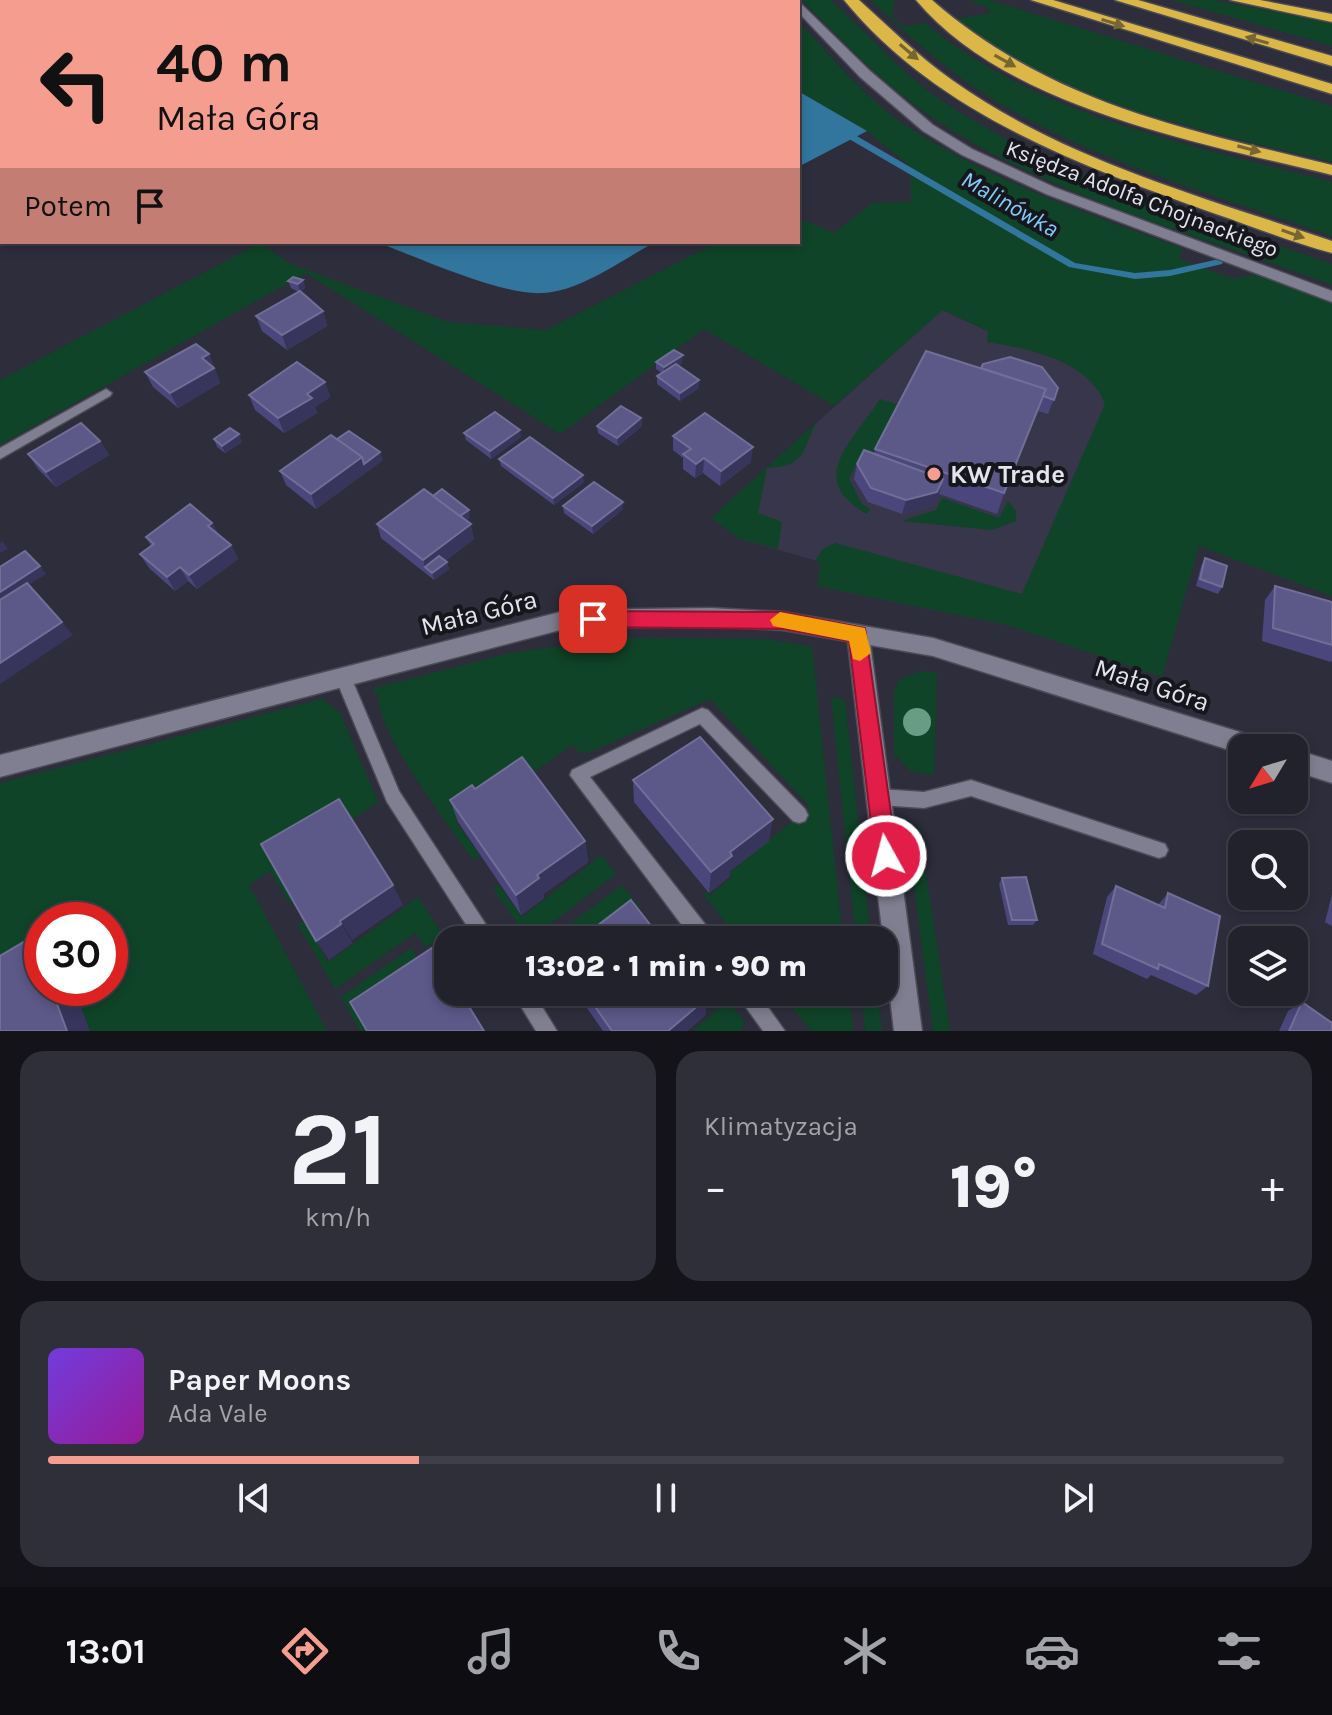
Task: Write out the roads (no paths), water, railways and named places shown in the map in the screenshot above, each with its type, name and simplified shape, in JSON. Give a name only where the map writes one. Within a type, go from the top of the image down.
[{"type":"highway","points":[[851,0],[960,93],[1037,136],[1088,159],[1332,247]]},
{"type":"highway","points":[[923,0],[987,51],[1074,94],[1182,131],[1332,170]]},
{"type":"highway","points":[[1038,0],[1332,89]]},
{"type":"highway","points":[[1122,0],[1332,61]]},
{"type":"highway","points":[[1237,0],[1332,18]]},
{"type":"street","name":"Księdza Adolfa Chojnackiego","points":[[800,7],[865,74],[928,128],[967,152],[1051,191],[1332,297]]},
{"type":"street","name":"Mała Góra","points":[[0,766],[568,619],[768,620],[933,647],[1228,739]]},
{"type":"street","points":[[858,634],[908,1031]]},
{"type":"street","points":[[1308,764],[1332,772]]},
{"type":"lane","points":[[0,454],[106,393]]},
{"type":"lane","points":[[343,677],[393,796],[478,926]]},
{"type":"lane","points":[[694,926],[578,775],[702,715],[799,815]]},
{"type":"lane","points":[[879,797],[924,800],[971,788],[1159,850]]},
{"type":"lane","points":[[531,1006],[547,1031]]},
{"type":"lane","points":[[756,1006],[775,1031]]},
{"type":"water","points":[[800,92],[867,131],[800,166]]},
{"type":"water","points":[[381,244],[652,244],[586,281],[543,293],[505,288]]},
{"type":"waterway","name":"Malinówka","points":[[840,130],[1072,265],[1135,276],[1170,273],[1219,262]]},
{"type":"place","name":"KW Trade","points":[[934,474]]}]
